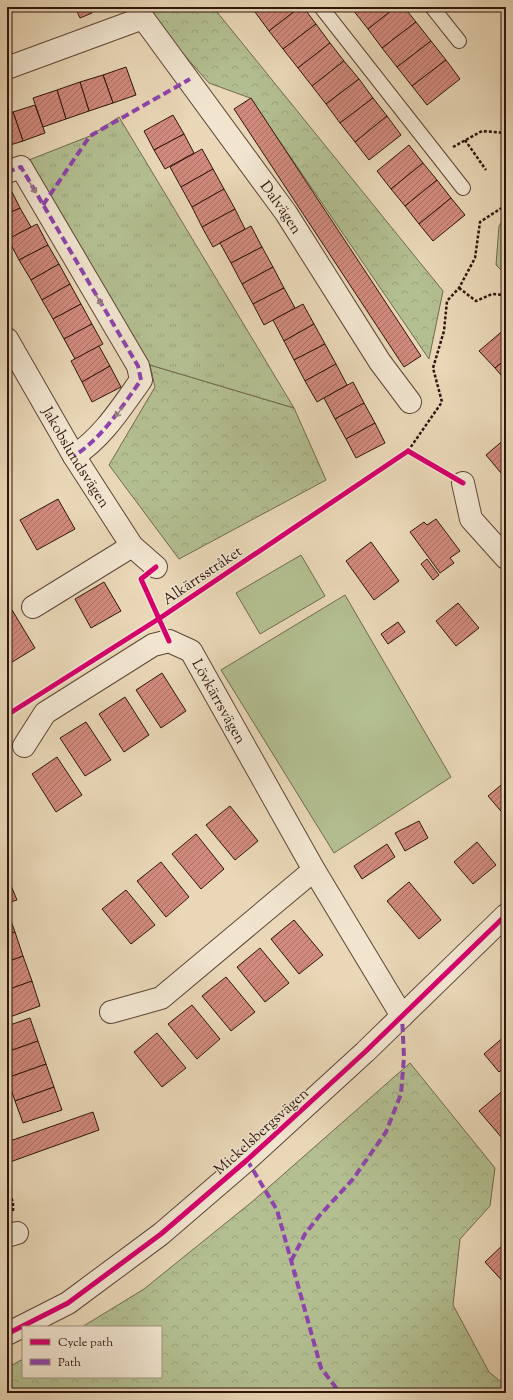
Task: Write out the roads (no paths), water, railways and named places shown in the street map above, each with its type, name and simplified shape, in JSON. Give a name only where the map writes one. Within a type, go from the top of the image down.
[{"type":"street","name":"Dalvägen","points":[[7,68],[140,13],[286,212],[380,362],[410,402]]},
{"type":"street","points":[[7,172],[21,167],[138,366],[141,380],[112,421],[85,449],[74,456]]},
{"type":"street","name":"Jakobslundsvägen","points":[[7,339],[74,456],[132,546],[156,567]]},
{"type":"street","points":[[463,482],[471,519],[506,558]]},
{"type":"street","points":[[33,607],[132,546]]},
{"type":"street","name":"Lövkärrsvägen","points":[[24,746],[45,713],[153,645],[169,641],[191,651],[314,870],[402,1016]]},
{"type":"street","points":[[111,1012],[161,998],[314,870]]},
{"type":"street","name":"Mickelsbergsvägen","points":[[23,1326],[68,1303],[161,1234],[247,1160],[402,1016],[506,915]]},
{"type":"street","name":"Mickelsbergsvägen","points":[[7,1334],[22,1326]]},
{"type":"lane","points":[[321,7],[463,188]]},
{"type":"lane","points":[[432,7],[459,41]]}]
